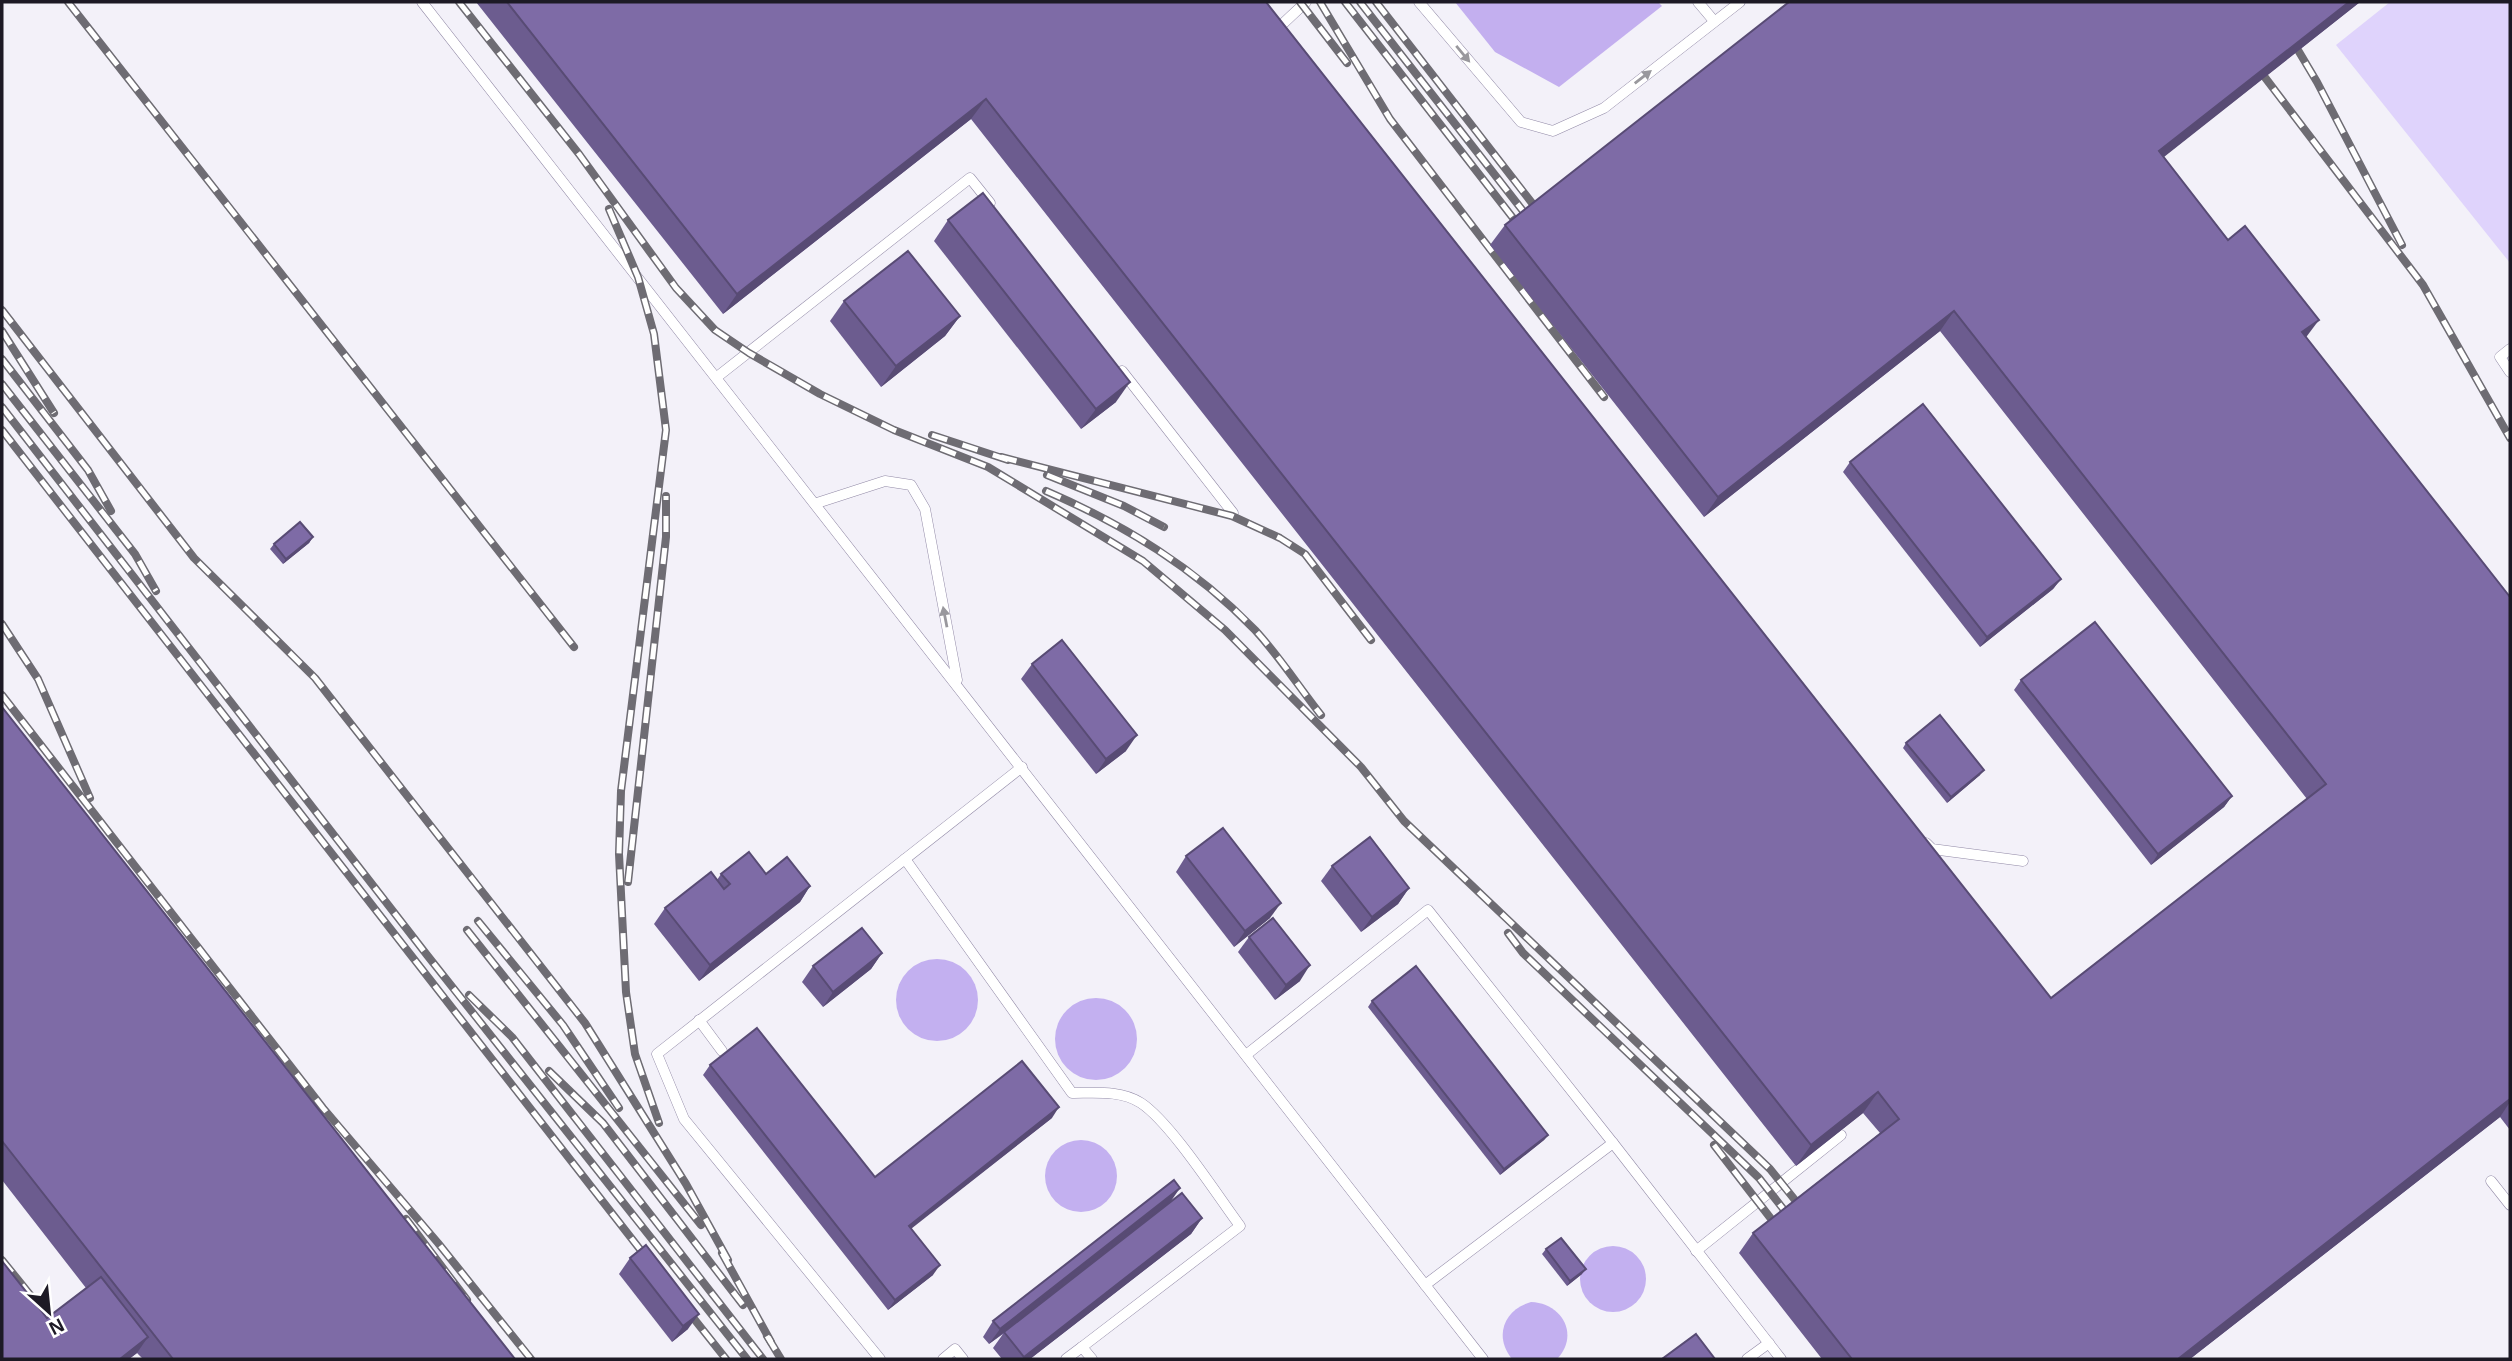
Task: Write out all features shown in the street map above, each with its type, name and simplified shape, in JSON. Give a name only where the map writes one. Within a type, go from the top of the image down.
[{"type":"lane","points":[[422,2],[817,503],[1483,1359]]},
{"type":"lane","points":[[1274,32],[1306,2]]},
{"type":"lane","points":[[1419,2],[1521,122],[1553,131],[1604,108],[1740,2]]},
{"type":"lane","points":[[1698,2],[1714,21]]},
{"type":"lane","points":[[1264,23],[1282,43]]},
{"type":"lane","points":[[717,377],[970,178],[1001,216]]},
{"type":"lane","points":[[2510,349],[2500,357],[2510,372]]},
{"type":"lane","points":[[1112,358],[1233,513]]},
{"type":"lane","points":[[817,503],[885,481],[911,485],[925,509],[958,684]]},
{"type":"lane","points":[[880,1359],[684,1119],[657,1054],[1022,767]]},
{"type":"lane","points":[[1917,832],[1932,849],[2024,860]]},
{"type":"lane","points":[[905,859],[1072,1093],[1118,1094],[1141,1103],[1166,1127],[1240,1226],[1066,1359]]},
{"type":"lane","points":[[1246,1055],[1428,911],[1781,1359]]},
{"type":"lane","points":[[699,1020],[722,1051]]},
{"type":"lane","points":[[1696,1251],[1841,1135]]},
{"type":"lane","points":[[1425,1285],[1613,1143]]},
{"type":"lane","points":[[2491,1181],[2510,1205]]},
{"type":"lane","points":[[1748,1359],[1769,1343]]},
{"type":"lane","points":[[1083,1347],[1091,1359]]},
{"type":"lane","points":[[943,1359],[955,1349],[963,1359]]},
{"type":"shaded area","points":[[2,2],[2510,2],[2510,1359],[2,1359]]},
{"type":"shaded area","points":[[1455,2],[1658,2],[1662,6],[1559,87],[1495,52]]},
{"type":"shaded area","points":[[2390,2],[2510,2],[2510,263],[2336,45]]},
{"type":"shaded area","points":[[937,959],[953,962],[966,971],[975,984],[978,1000],[975,1016],[966,1029],[953,1038],[937,1041],[921,1038],[908,1029],[899,1016],[896,1000],[899,984],[908,971],[921,962]]},
{"type":"shaded area","points":[[1096,998],[1112,1001],[1125,1010],[1134,1023],[1137,1039],[1134,1055],[1125,1068],[1112,1077],[1096,1080],[1080,1077],[1067,1068],[1058,1055],[1055,1039],[1058,1023],[1067,1010],[1080,1001]]},
{"type":"shaded area","points":[[1081,1140],[1095,1143],[1107,1150],[1114,1162],[1117,1176],[1114,1190],[1107,1202],[1095,1209],[1081,1212],[1067,1209],[1055,1202],[1048,1190],[1045,1176],[1048,1162],[1055,1150],[1067,1143]]},
{"type":"shaded area","points":[[1606,1246],[1620,1246],[1632,1251],[1641,1260],[1646,1279],[1644,1292],[1637,1303],[1620,1312],[1606,1312],[1594,1307],[1585,1298],[1580,1286],[1580,1272],[1585,1260],[1594,1251]]},
{"type":"shaded area","points":[[1531,1302],[1551,1308],[1564,1322],[1567,1340],[1557,1359],[1512,1359],[1506,1351],[1503,1342],[1504,1325],[1514,1311]]},
{"type":"building","points":[[507,2],[1266,2],[2051,998],[2326,784],[1954,311],[1718,497],[1505,225],[1789,2],[2349,2],[2159,151],[2228,240],[2245,226],[2319,320],[2302,332],[2510,597],[2510,1099],[2178,1359],[1852,1359],[1753,1233],[1899,1119],[1878,1092],[1811,1145],[986,99],[737,294]]},
{"type":"building","points":[[983,193],[1130,382],[1096,409],[948,220]]},
{"type":"building","points":[[908,251],[960,316],[896,366],[844,301]]},
{"type":"building","points":[[1923,404],[2061,579],[1987,637],[1850,462]]},
{"type":"building","points":[[300,522],[313,537],[286,559],[274,544]]},
{"type":"building","points":[[2095,622],[2232,796],[2158,854],[2021,680]]},
{"type":"building","points":[[1062,640],[1137,735],[1106,759],[1032,664]]},
{"type":"building","points":[[2,707],[515,1359],[173,1359],[2,1141]]},
{"type":"building","points":[[1940,715],[1984,770],[1951,797],[1906,743]]},
{"type":"building","points":[[1223,828],[1281,903],[1245,931],[1186,856]]},
{"type":"building","points":[[1370,837],[1409,888],[1372,917],[1332,866]]},
{"type":"building","points":[[749,852],[766,874],[787,857],[810,886],[710,965],[665,908],[711,872],[724,889],[730,884],[721,874]]},
{"type":"building","points":[[1273,918],[1310,965],[1286,985],[1249,937]]},
{"type":"building","points":[[862,928],[882,953],[833,992],[813,966]]},
{"type":"building","points":[[1416,966],[1548,1135],[1504,1169],[1372,1001]]},
{"type":"building","points":[[757,1028],[875,1177],[1022,1061],[1059,1107],[909,1226],[940,1265],[895,1300],[710,1065]]},
{"type":"building","points":[[1174,1180],[1180,1188],[1000,1329],[993,1321]]},
{"type":"building","points":[[1182,1193],[1202,1218],[1024,1357],[1004,1332]]},
{"type":"building","points":[[1561,1238],[1586,1269],[1570,1281],[1546,1249]]},
{"type":"building","points":[[646,1245],[699,1314],[683,1326],[630,1258]]},
{"type":"building","points":[[2,1261],[47,1318],[101,1277],[148,1337],[120,1359],[2,1359]]},
{"type":"building","points":[[1696,1334],[1715,1359],[1662,1359]]},
{"type":"railway","points":[[68,2],[574,647]]},
{"type":"railway","points":[[459,2],[579,154],[676,288],[715,330],[820,394],[894,430],[988,467],[1143,561],[1225,630],[1361,767],[1404,821],[1770,1169],[1807,1215]]},
{"type":"railway","points":[[1300,2],[1347,63]]},
{"type":"railway","points":[[1320,2],[1390,119],[1604,397]]},
{"type":"railway","points":[[1345,2],[1513,218]]},
{"type":"railway","points":[[1360,2],[1523,211]]},
{"type":"railway","points":[[1376,2],[1532,203]]},
{"type":"railway","points":[[2289,35],[2317,82],[2402,245]]},
{"type":"railway","points":[[2254,63],[2423,285],[2510,438]]},
{"type":"railway","points":[[609,209],[638,277],[654,334],[666,430],[621,791],[619,854],[626,992],[635,1054],[659,1123]]},
{"type":"railway","points":[[2,310],[194,558],[315,678],[585,1023],[686,1184],[728,1260]]},
{"type":"railway","points":[[2,331],[54,413]]},
{"type":"railway","points":[[2,359],[88,470],[111,511]]},
{"type":"railway","points":[[2,384],[135,554],[156,591]]},
{"type":"railway","points":[[2,407],[427,955],[747,1359]]},
{"type":"railway","points":[[2,430],[653,1266]]},
{"type":"railway","points":[[932,435],[1008,460]]},
{"type":"railway","points":[[1001,457],[1232,516],[1280,538],[1305,554],[1371,640]]},
{"type":"railway","points":[[1047,475],[1124,506],[1164,527]]},
{"type":"railway","points":[[1046,491],[1104,518],[1158,550],[1208,587],[1264,640],[1321,715]]},
{"type":"railway","points":[[628,882],[666,537],[666,496]]},
{"type":"railway","points":[[2,624],[38,679],[90,798]]},
{"type":"railway","points":[[2,695],[323,1108],[438,1243],[531,1359]]},
{"type":"railway","points":[[478,921],[563,1025],[619,1108]]},
{"type":"railway","points":[[467,930],[701,1225]]},
{"type":"railway","points":[[1508,933],[1523,953],[1759,1178],[1795,1224]]},
{"type":"railway","points":[[469,995],[512,1037],[763,1359]]},
{"type":"railway","points":[[549,1071],[603,1123],[743,1305]]},
{"type":"railway","points":[[1714,1145],[1782,1233]]},
{"type":"railway","points":[[406,1219],[467,1300]]},
{"type":"railway","points":[[722,1253],[771,1342]]},
{"type":"railway","points":[[2,1260],[40,1307]]},
{"type":"railway","points":[[683,1305],[726,1359]]},
{"type":"railway","points":[[767,1336],[781,1359]]}]
